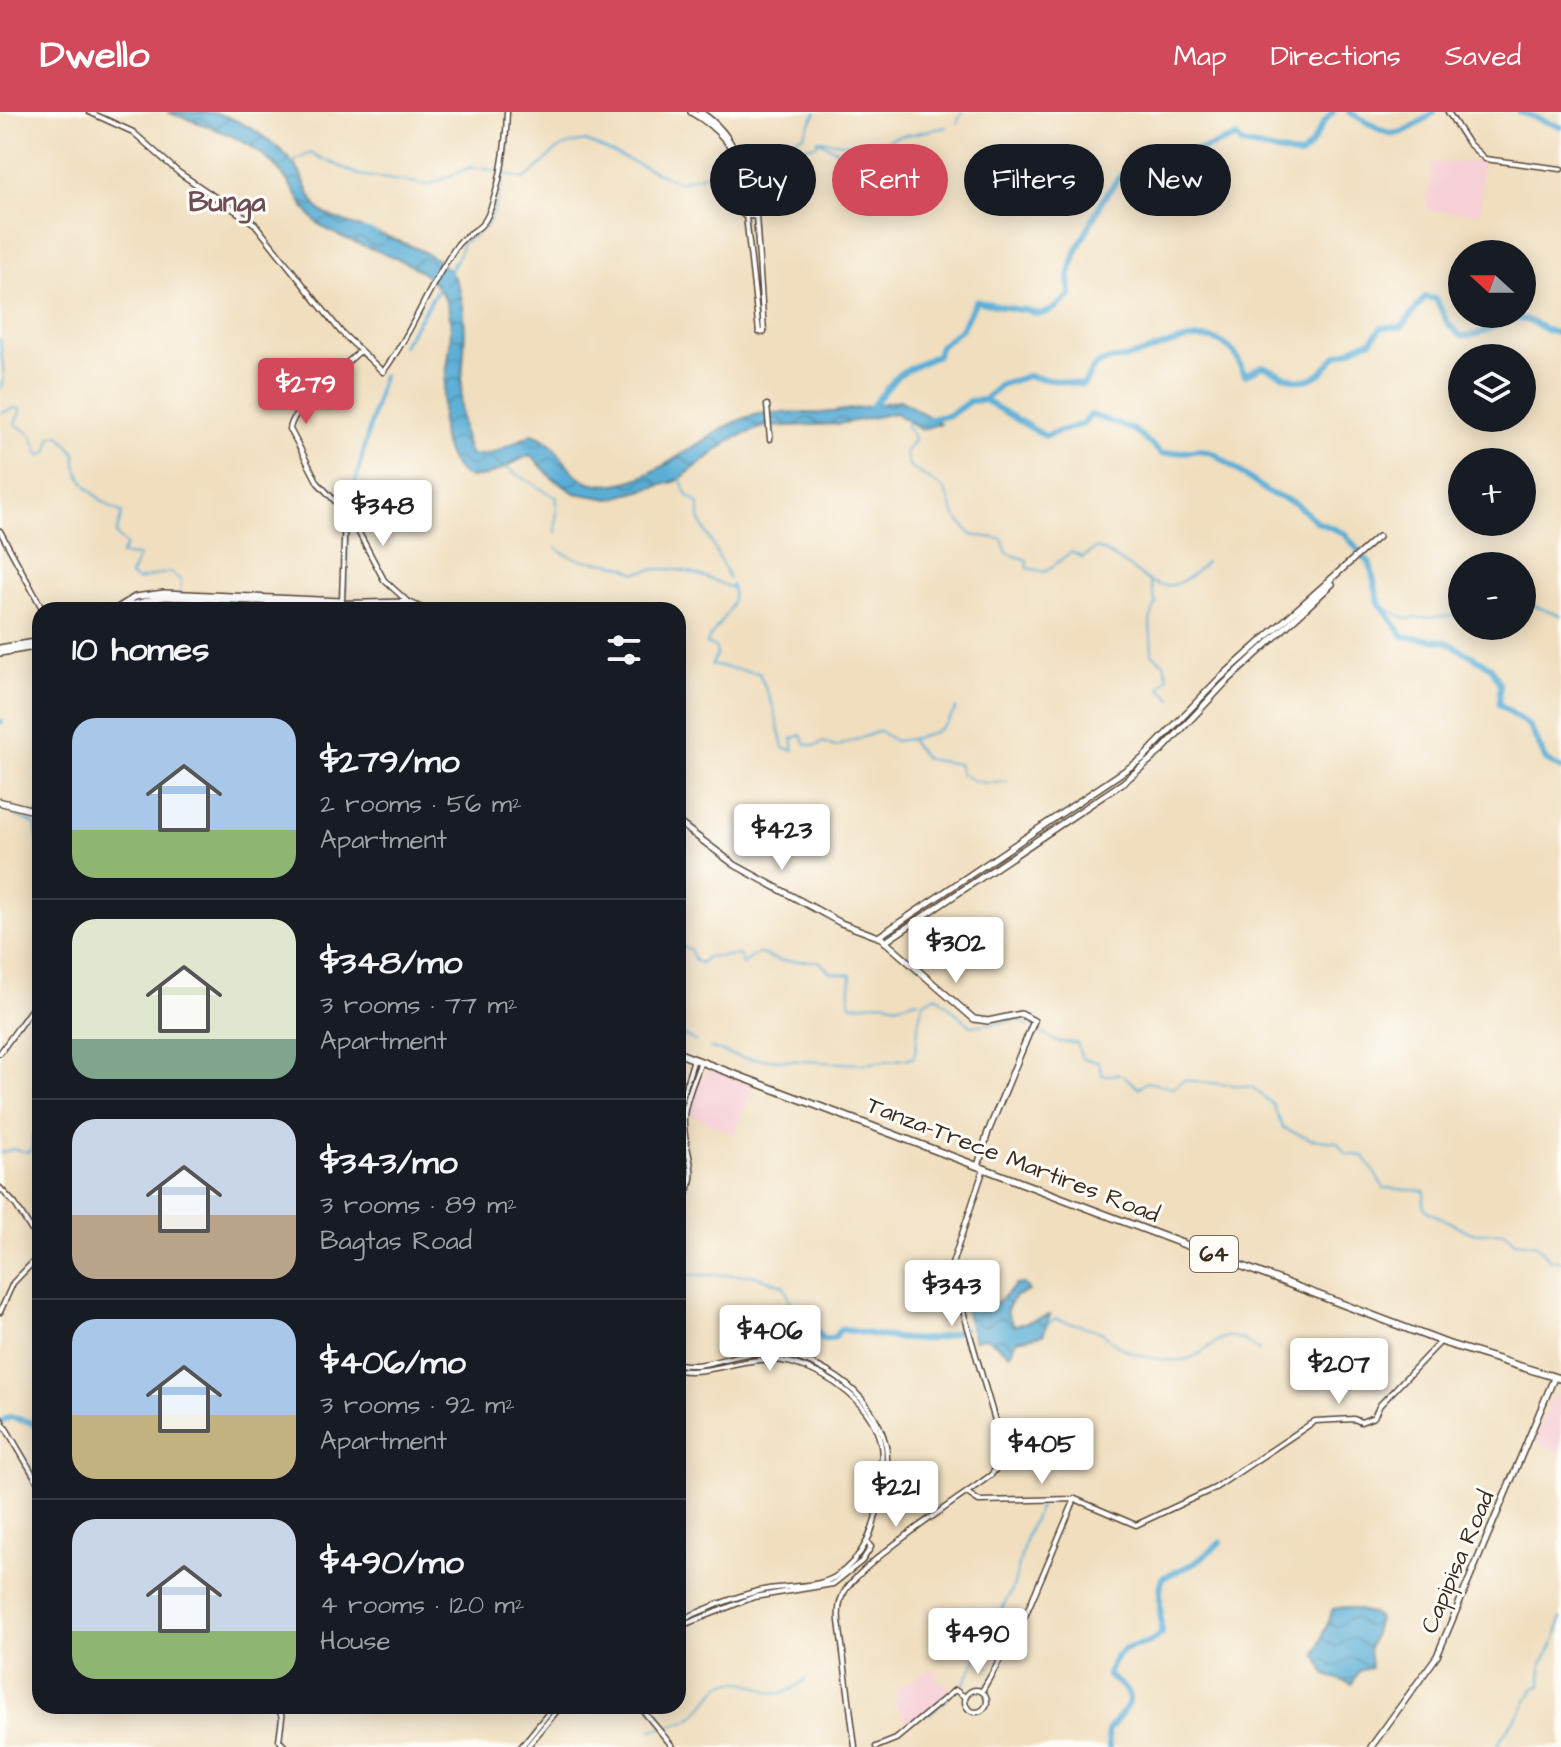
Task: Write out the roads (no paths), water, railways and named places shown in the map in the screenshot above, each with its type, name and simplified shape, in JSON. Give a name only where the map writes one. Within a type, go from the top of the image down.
[{"type":"main road","points":[[691,112],[716,129],[728,144]]},
{"type":"main road","points":[[700,112],[733,144]]},
{"type":"main road","points":[[885,942],[1124,782],[1161,751],[1224,684],[1378,537]]},
{"type":"main road","points":[[878,937],[1142,759],[1218,680],[1354,562]]},
{"type":"main road","points":[[131,602],[164,593],[408,602]]},
{"type":"main road","points":[[133,602],[164,597],[278,602]]},
{"type":"main road","points":[[322,602],[342,601]]},
{"type":"main road","points":[[0,650],[32,645]]},
{"type":"main road","points":[[0,802],[32,810]]},
{"type":"main road","points":[[686,828],[735,865],[841,923],[878,937],[974,1019],[988,1021],[1021,1014],[1034,1021],[988,1132],[981,1167]]},
{"type":"main road","name":"Tanza-Trece Martires Road","points":[[686,1056],[1440,1342],[1558,1378]]},
{"type":"main road","name":"Capipisa Road","points":[[1371,1747],[1437,1656],[1558,1378]]},
{"type":"street","points":[[89,112],[133,132],[178,172],[255,224],[307,292],[383,372],[447,260],[464,237],[480,228],[488,214],[505,148],[507,112]]},
{"type":"street","points":[[1448,112],[1468,143],[1485,159],[1561,169]]},
{"type":"street","points":[[746,216],[762,332],[756,216]]},
{"type":"street","points":[[360,351],[308,401],[290,427],[312,474],[345,511],[365,540],[384,580],[408,602]]},
{"type":"street","points":[[767,405],[770,439]]},
{"type":"street","points":[[342,601],[345,511]]},
{"type":"street","points":[[0,531],[39,602]]},
{"type":"street","points":[[0,1053],[32,1008]]},
{"type":"street","points":[[686,1089],[697,1060]]},
{"type":"street","points":[[686,1107],[697,1060]]},
{"type":"street","points":[[686,1126],[692,1155],[691,1181],[686,1191]]},
{"type":"street","points":[[855,1747],[839,1621],[840,1601],[846,1589],[867,1568],[996,1470],[1001,1452],[952,1273],[981,1167]]},
{"type":"street","points":[[0,1188],[15,1204],[32,1231]]},
{"type":"street","points":[[0,1312],[13,1283],[32,1263]]},
{"type":"street","points":[[967,1493],[979,1501],[1075,1499],[1136,1525],[1200,1496],[1315,1421],[1354,1419],[1361,1422],[1374,1417],[1380,1405],[1440,1342]]},
{"type":"street","points":[[686,1368],[708,1370],[751,1359],[778,1360],[810,1369],[833,1382],[863,1409],[882,1448],[879,1502],[867,1541],[858,1557],[830,1579],[756,1591],[686,1621]]},
{"type":"street","points":[[0,1418],[32,1473]]},
{"type":"street","points":[[982,1691],[1026,1614],[1075,1499]]},
{"type":"street","points":[[876,1747],[896,1739],[955,1690],[965,1697],[967,1707],[978,1712],[987,1702],[982,1691]]},
{"type":"street","points":[[965,1697],[972,1690],[982,1691]]},
{"type":"street","points":[[281,1714],[279,1740],[285,1747]]},
{"type":"street","points":[[524,1747],[548,1714]]},
{"type":"street","points":[[524,1747],[554,1714]]},
{"type":"street","points":[[649,1716],[673,1747]]},
{"type":"water","points":[[167,112],[216,113],[249,127],[288,158],[300,172],[315,204],[324,213],[420,250],[451,273],[459,288],[463,309],[461,416],[471,456],[494,453],[532,434],[552,446],[578,476],[598,484],[618,484],[657,469],[716,432],[754,415],[831,412],[900,400],[940,423],[921,430],[895,413],[839,424],[762,427],[731,440],[677,481],[610,499],[575,493],[553,479],[531,455],[485,476],[467,476],[459,471],[448,455],[443,436],[442,416],[451,330],[449,311],[441,293],[429,278],[396,258],[323,227],[270,161],[244,142]]},
{"type":"water","points":[[1024,1284],[1029,1291],[1015,1296],[1006,1311],[1014,1326],[1050,1315],[1043,1335],[1017,1340],[1010,1354],[987,1338],[974,1340],[965,1309],[994,1305],[1016,1285]]},
{"type":"water","points":[[1346,1607],[1374,1614],[1378,1619],[1369,1650],[1371,1668],[1359,1671],[1352,1684],[1326,1675],[1316,1655],[1333,1609]]},
{"type":"waterway","points":[[485,228],[501,186],[510,112]]},
{"type":"waterway","points":[[796,138],[804,135],[816,112]]},
{"type":"waterway","points":[[957,123],[962,112]]},
{"type":"waterway","points":[[869,410],[898,375],[937,355],[940,346],[961,329],[976,301],[1042,314],[1070,296],[1069,276],[1076,252],[1102,201],[1119,177],[1172,152],[1203,149],[1236,137],[1243,144],[1300,156],[1333,112]]},
{"type":"waterway","points":[[1349,112],[1392,133],[1409,129],[1434,112]]},
{"type":"waterway","points":[[1520,112],[1561,127]]},
{"type":"waterway","points":[[821,140],[871,147],[896,137],[947,127]]},
{"type":"waterway","points":[[763,144],[787,137],[799,144]]},
{"type":"waterway","points":[[816,145],[818,140],[832,148]]},
{"type":"waterway","points":[[503,173],[523,179],[554,152],[585,141],[679,182],[710,174]]},
{"type":"waterway","points":[[292,163],[310,153],[359,175],[429,185],[470,167],[498,171]]},
{"type":"waterway","points":[[361,231],[373,233],[383,241]]},
{"type":"waterway","points":[[455,262],[463,243],[478,233]]},
{"type":"waterway","points":[[447,275],[455,262]]},
{"type":"waterway","points":[[403,345],[440,286]]},
{"type":"waterway","points":[[984,400],[1000,385],[1027,376],[1083,385],[1100,363],[1198,338],[1223,344],[1236,355],[1245,375],[1263,366],[1292,379],[1307,380],[1322,372],[1339,354],[1371,341],[1382,327],[1402,327],[1425,297],[1436,299],[1448,324],[1461,336],[1518,319],[1561,333]]},
{"type":"waterway","points":[[0,339],[4,377],[0,390]]},
{"type":"waterway","points":[[348,511],[383,375]]},
{"type":"waterway","points":[[925,420],[950,415],[970,401],[984,400],[1045,436],[1082,424],[1091,415],[1134,430],[1162,454],[1201,450],[1215,454],[1269,493],[1295,503],[1317,522],[1344,533],[1370,564],[1379,602],[1403,636],[1447,642],[1491,667],[1500,684],[1499,704],[1530,727],[1546,760],[1561,769]]},
{"type":"waterway","points":[[0,413],[16,408],[21,410],[15,424],[31,434],[40,456],[48,452],[51,437],[60,435],[76,454],[76,464],[83,482],[97,497],[122,513],[116,535],[126,545],[121,555],[139,556],[130,576],[138,580],[169,572],[181,580],[180,590]]},
{"type":"waterway","points":[[908,417],[907,427],[915,439],[905,453],[909,466],[945,490],[955,516],[972,535],[1002,539],[1007,553],[1027,560],[1028,568],[1045,572],[1071,552],[1083,558],[1096,548],[1161,585],[1174,584],[1189,577],[1206,562]]},
{"type":"waterway","points":[[506,465],[557,498],[556,533]]},
{"type":"waterway","points":[[680,478],[687,495],[699,504],[699,518],[729,578]]},
{"type":"waterway","points":[[345,596],[348,518]]},
{"type":"waterway","points":[[556,547],[575,558],[616,564],[635,573],[673,569],[709,578],[733,589]]},
{"type":"waterway","points":[[1150,581],[1156,604],[1150,621],[1152,654],[1164,663],[1168,678],[1160,688],[1172,699]]},
{"type":"waterway","points":[[731,584],[730,609],[706,644],[715,647],[717,654],[711,665],[759,673],[774,708],[783,748],[794,750],[792,739],[801,735],[806,744],[815,746],[823,742],[835,747],[880,731],[894,741],[923,736],[938,730],[956,708]]},
{"type":"waterway","points":[[1381,606],[1407,619],[1448,616]]},
{"type":"waterway","points":[[1536,607],[1561,616]]},
{"type":"waterway","points":[[911,741],[926,759],[958,764],[961,774],[973,780],[983,783],[1007,781]]},
{"type":"waterway","points":[[16,816],[32,823]]},
{"type":"waterway","points":[[686,948],[690,949],[695,961],[701,963],[706,957],[739,955],[743,964],[758,953],[780,961],[819,961],[830,972],[851,975],[849,1001],[852,1005],[887,1002],[896,1006],[918,1000]]},
{"type":"waterway","points":[[922,1003],[936,995],[971,1026],[1019,1020],[1029,1026]]},
{"type":"waterway","points":[[710,1048],[743,1058],[861,1064],[913,1058],[923,1005]]},
{"type":"waterway","points":[[1035,1029],[1057,1042],[1077,1043],[1082,1059],[1098,1062],[1103,1076],[1123,1075],[1138,1088],[1147,1082],[1173,1088],[1183,1080],[1252,1087],[1273,1105],[1283,1128],[1311,1139],[1337,1142],[1346,1154],[1364,1156],[1384,1188],[1425,1191],[1423,1205],[1427,1211],[1472,1233],[1504,1232],[1515,1242],[1537,1245],[1550,1260],[1561,1261]]},
{"type":"waterway","points":[[686,1036],[696,1042]]},
{"type":"waterway","points":[[32,1135],[32,1149]]},
{"type":"waterway","points":[[0,1153],[13,1149],[28,1152],[32,1149]]},
{"type":"waterway","points":[[686,1275],[752,1275],[783,1285],[797,1315]]},
{"type":"waterway","points":[[797,1315],[810,1320],[823,1340],[835,1337],[840,1329],[902,1339],[934,1338],[963,1329]]},
{"type":"waterway","points":[[1047,1325],[1055,1319],[1086,1327],[1103,1333],[1123,1349],[1159,1359],[1183,1360],[1226,1337],[1245,1341],[1259,1351]]},
{"type":"waterway","points":[[0,1423],[9,1417],[32,1424]]},
{"type":"waterway","points":[[963,1685],[1013,1588],[1026,1537],[1040,1506]]},
{"type":"waterway","points":[[1109,1747],[1108,1731],[1129,1702],[1126,1691],[1108,1676],[1113,1663],[1125,1650],[1154,1640],[1161,1634],[1162,1578],[1195,1563],[1221,1542]]},
{"type":"waterway","points":[[1497,1747],[1533,1688],[1541,1686],[1542,1664],[1556,1639],[1561,1618]]},
{"type":"waterway","points":[[651,1730],[687,1720],[722,1684],[748,1683],[782,1693],[805,1679]]},
{"type":"waterway","points":[[929,1714],[947,1700]]},
{"type":"district","name":"Bunga","points":[[227,202]]}]
